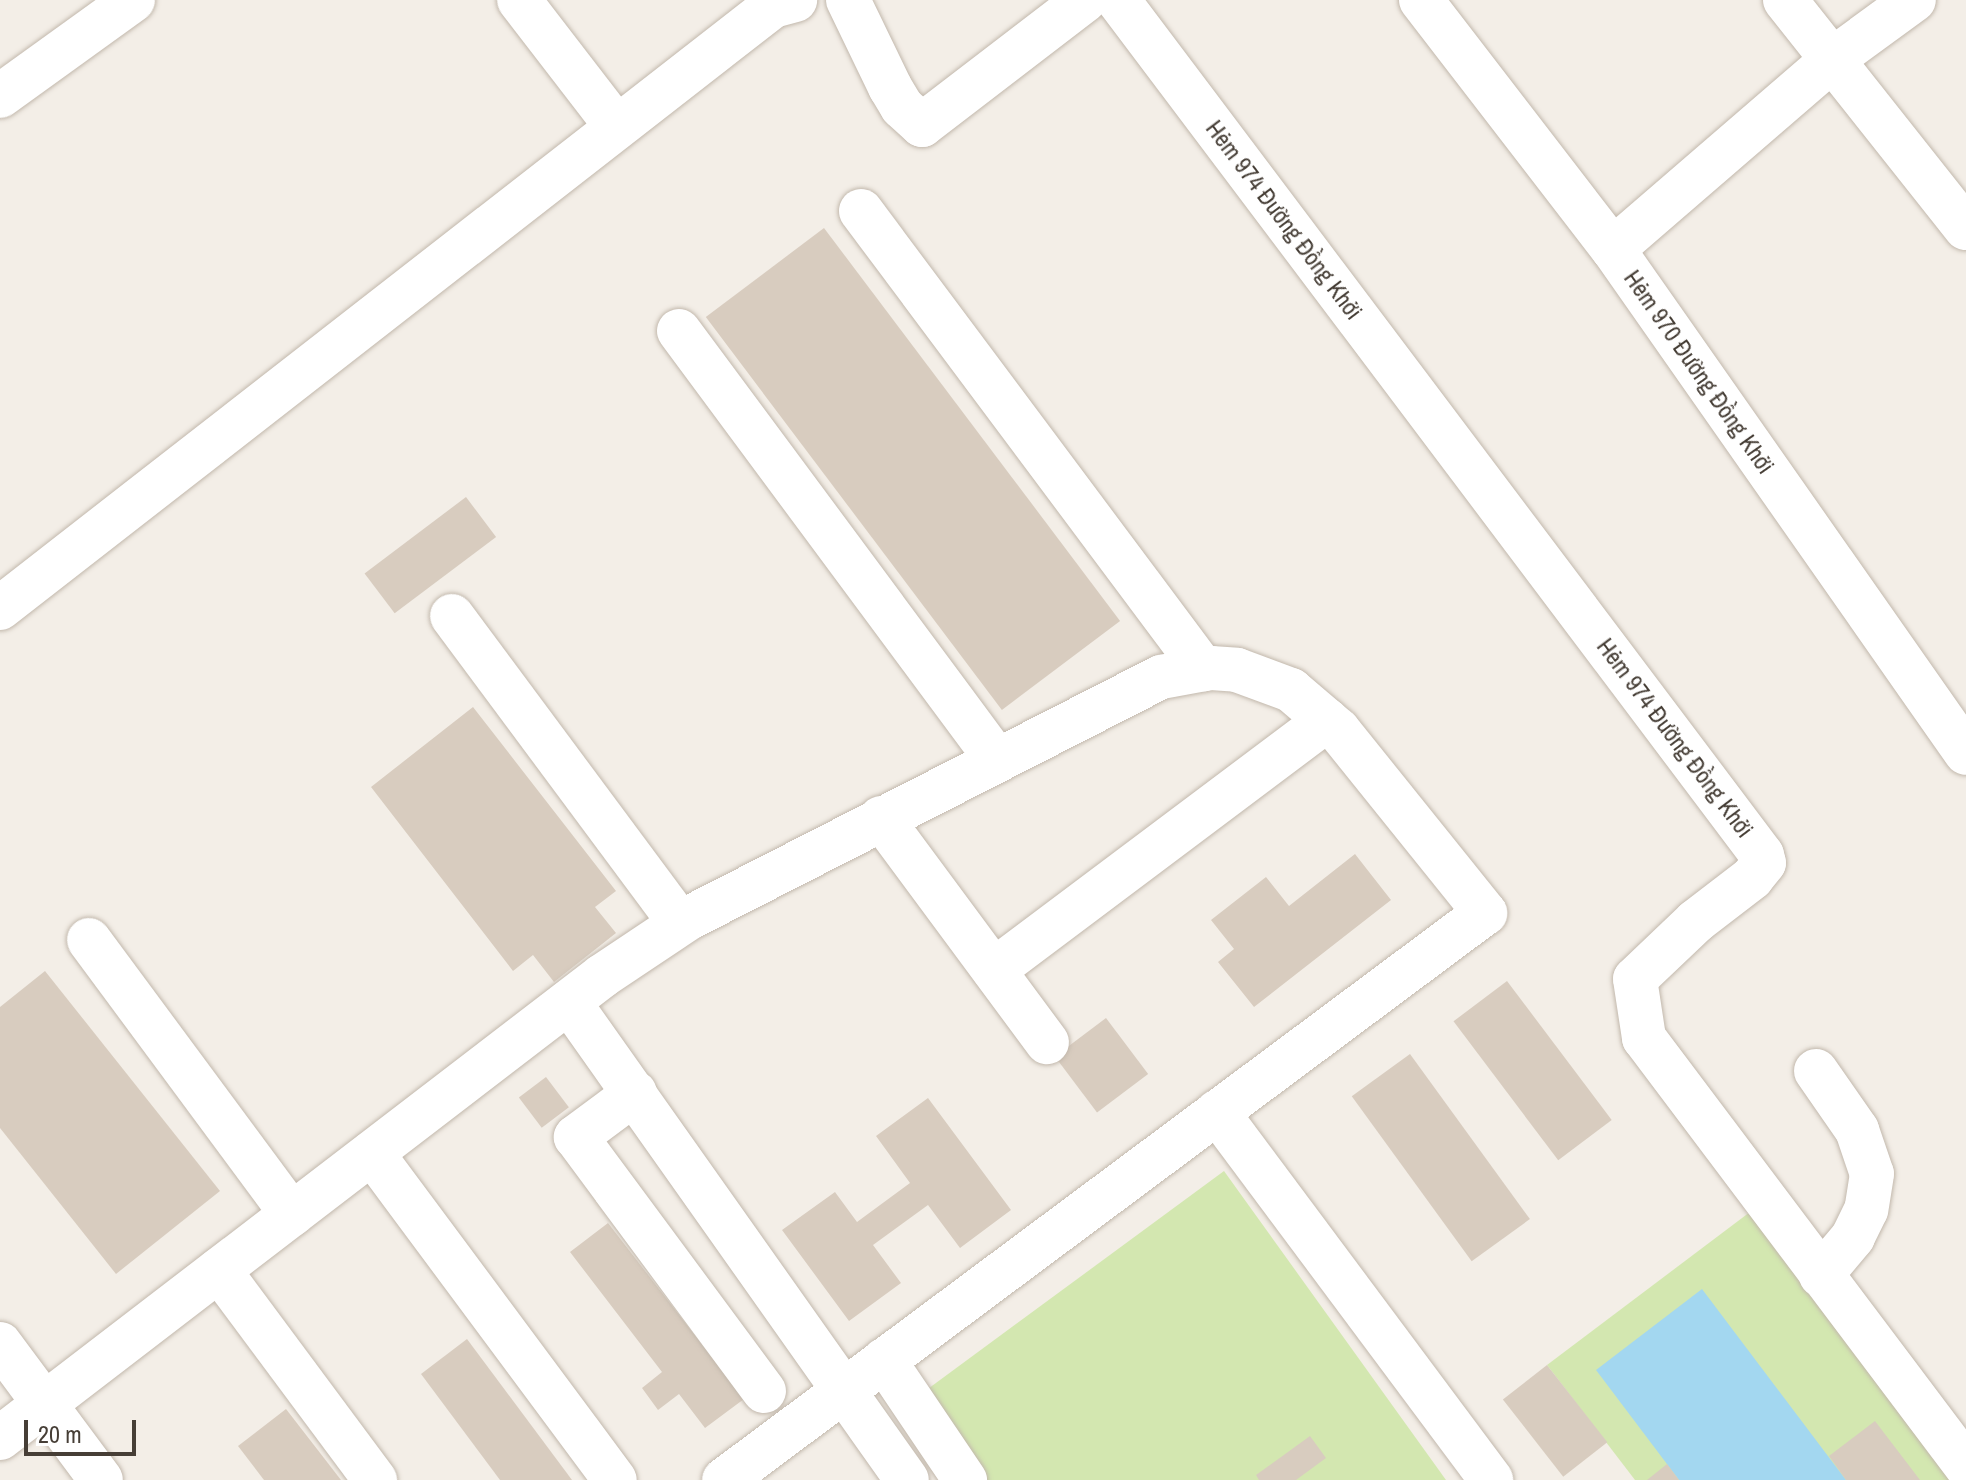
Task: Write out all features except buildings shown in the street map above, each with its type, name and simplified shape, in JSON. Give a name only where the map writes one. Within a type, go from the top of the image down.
[{"type":"street","points":[[0,96],[133,0]]},
{"type":"street","points":[[519,0],[616,126]]},
{"type":"street","points":[[0,608],[616,126],[773,6],[795,0]]},
{"type":"street","points":[[848,0],[890,87],[902,107],[922,125],[1085,0]]},
{"type":"street","name":"Hẻm 974 Đường Đồng Khởi","points":[[1118,0],[1762,855],[1764,863],[1752,878],[1696,921],[1635,979],[1644,1038],[1966,1466]]},
{"type":"street","name":"Hẻm 970 Đường Đồng Khởi","points":[[1421,0],[1613,249],[1966,753]]},
{"type":"street","points":[[1785,0],[1966,228]]},
{"type":"street","points":[[1613,249],[1833,59],[1914,0]]},
{"type":"street","points":[[861,211],[1203,669]]},
{"type":"street","points":[[679,331],[997,760]]},
{"type":"street","points":[[452,616],[680,923]]},
{"type":"street","points":[[0,1438],[569,1002],[680,923],[1161,677],[1203,669],[1237,670],[1291,690],[1327,720],[1485,913],[724,1480]]},
{"type":"street","points":[[994,970],[1327,720]]},
{"type":"street","points":[[881,818],[1047,1042]]},
{"type":"street","points":[[89,940],[292,1214]]},
{"type":"street","points":[[569,1002],[907,1480]]},
{"type":"street","points":[[1816,1071],[1857,1130],[1872,1174],[1866,1210],[1853,1237],[1821,1275]]},
{"type":"street","points":[[635,1093],[576,1137],[764,1391]]},
{"type":"street","points":[[1217,1112],[1491,1480]]},
{"type":"street","points":[[372,1153],[615,1480]]},
{"type":"street","points":[[219,1270],[375,1480]]},
{"type":"street","points":[[0,1344],[101,1480]]},
{"type":"street","points":[[884,1360],[965,1480]]},
{"type":"green space","points":[[1224,1171],[1446,1480],[980,1480],[921,1394]]},
{"type":"green space","points":[[1750,1212],[1951,1480],[1635,1480],[1547,1365]]},
{"type":"water","points":[[1702,1289],[1846,1480],[1679,1480],[1596,1370]]}]
